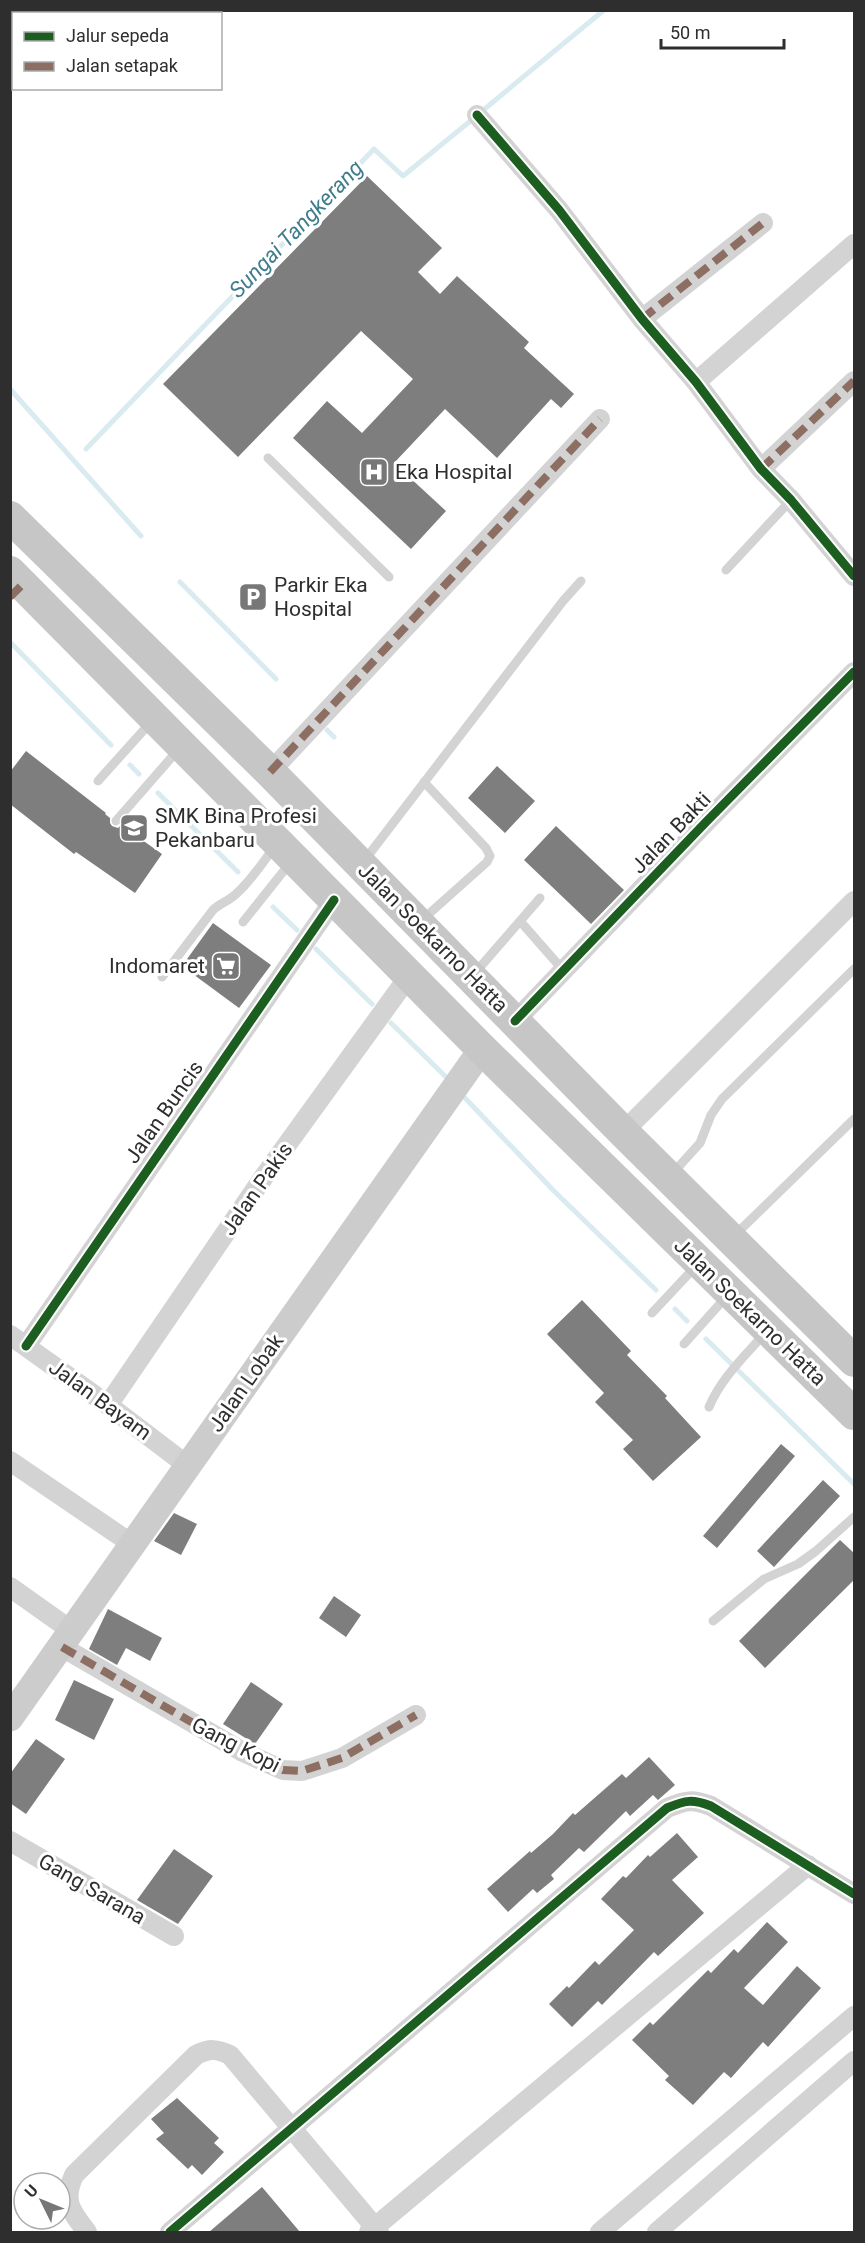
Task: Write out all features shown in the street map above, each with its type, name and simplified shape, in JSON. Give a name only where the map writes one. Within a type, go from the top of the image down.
[{"type":"main road","name":"Jalan Soekarno Hatta","points":[[10,517],[270,772],[623,1132],[855,1361]]},
{"type":"main road","name":"Jalan Soekarno Hatta","points":[[10,572],[605,1172],[731,1291],[855,1414]]},
{"type":"main road","name":"Jalan Lobak","points":[[12,1713],[67,1639],[482,1049]]},
{"type":"street","points":[[477,115],[560,210],[642,319],[696,382],[761,469],[791,500],[855,576]]},
{"type":"street","points":[[642,319],[763,223]]},
{"type":"street","points":[[696,382],[855,244]]},
{"type":"street","points":[[761,469],[855,381]]},
{"type":"street","points":[[270,772],[600,419]]},
{"type":"street","name":"Jalan Bakti","points":[[515,1021],[855,672]]},
{"type":"street","name":"Jalan Buncis","points":[[18,1340],[184,1114],[334,900]]},
{"type":"street","points":[[623,1132],[855,901]]},
{"type":"street","name":"Jalan Pakis","points":[[108,1405],[265,1175],[409,976]]},
{"type":"street","name":"Jalan Bayam","points":[[18,1340],[188,1466]]},
{"type":"street","points":[[10,1461],[132,1544]]},
{"type":"street","name":"Gang Kopi","points":[[10,1587],[67,1639],[243,1752],[283,1770],[302,1771],[342,1758],[416,1715]]},
{"type":"street","points":[[170,2232],[667,1808],[682,1801],[697,1801],[711,1806],[855,1894]]},
{"type":"street","name":"Gang Sarana","points":[[10,1841],[174,1936]]},
{"type":"street","points":[[87,2232],[71,2212],[67,2199],[68,2188],[74,2175],[196,2055],[218,2049],[230,2055],[293,2129],[374,2231],[808,1865]]},
{"type":"street","points":[[600,2232],[855,2016]]},
{"type":"street","points":[[657,2232],[855,2061]]},
{"type":"lane","points":[[268,458],[388,578]]},
{"type":"lane","points":[[726,570],[791,500]]},
{"type":"lane","points":[[361,865],[562,601],[581,580]]},
{"type":"lane","points":[[98,781],[154,718]]},
{"type":"lane","points":[[116,821],[182,746]]},
{"type":"lane","points":[[418,924],[487,862],[490,856],[486,848],[424,782]]},
{"type":"lane","points":[[243,922],[285,851]]},
{"type":"lane","points":[[162,977],[219,903],[234,896],[285,851]]},
{"type":"lane","points":[[471,978],[540,898]]},
{"type":"lane","points":[[520,921],[563,970]]},
{"type":"lane","points":[[669,1178],[700,1143],[711,1115],[722,1099],[855,969]]},
{"type":"lane","points":[[731,1239],[855,1119]]},
{"type":"lane","points":[[652,1313],[700,1262]]},
{"type":"lane","points":[[684,1344],[731,1291]]},
{"type":"lane","points":[[709,1407],[715,1393],[733,1369],[769,1329]]},
{"type":"lane","points":[[714,1621],[764,1579],[798,1564],[816,1551],[855,1517]]},
{"type":"building","points":[[367,176],[442,248],[418,272],[440,294],[457,276],[529,342],[524,348],[574,394],[561,408],[551,399],[497,458],[445,409],[394,463],[446,511],[411,549],[293,438],[327,401],[362,433],[413,379],[361,331],[238,457],[163,384]]},
{"type":"building","points":[[26,751],[106,813],[112,826],[118,828],[121,825],[162,854],[135,893],[76,852],[74,854],[10,804],[10,772]]},
{"type":"building","points":[[497,766],[535,801],[505,833],[468,798]]},
{"type":"building","points":[[556,826],[624,890],[591,924],[524,860]]},
{"type":"building","name":"Indomaret","points":[[213,923],[271,965],[239,1008],[182,966]]},
{"type":"building","points":[[582,1300],[631,1351],[627,1355],[667,1396],[665,1398],[701,1437],[653,1481],[623,1449],[633,1440],[595,1402],[604,1393],[547,1334]]},
{"type":"building","points":[[781,1444],[795,1456],[717,1548],[703,1536]]},
{"type":"building","points":[[823,1480],[840,1496],[774,1567],[757,1551]]},
{"type":"building","points":[[174,1513],[197,1524],[181,1555],[154,1541]]},
{"type":"building","points":[[840,1540],[855,1554],[855,1579],[765,1668],[739,1641]]},
{"type":"building","points":[[334,1596],[361,1615],[346,1637],[319,1618]]},
{"type":"building","points":[[108,1609],[162,1638],[150,1661],[126,1648],[117,1665],[89,1649]]},
{"type":"building","points":[[74,1680],[114,1699],[94,1740],[55,1720]]},
{"type":"building","points":[[251,1682],[283,1704],[255,1744],[223,1724]]},
{"type":"building","points":[[36,1739],[65,1759],[26,1814],[10,1803],[10,1774]]},
{"type":"building","points":[[649,1757],[675,1785],[658,1800],[653,1795],[630,1816],[626,1811],[584,1852],[579,1848],[551,1875],[554,1879],[537,1893],[533,1889],[508,1912],[487,1889],[553,1834],[573,1813],[575,1815],[622,1774],[626,1778]]},
{"type":"building","points":[[677,1833],[698,1857],[672,1880],[704,1913],[658,1956],[654,1952],[602,2005],[598,2001],[572,2027],[549,2004],[567,1986],[569,1988],[595,1961],[599,1965],[634,1930],[601,1899],[623,1876],[626,1878],[648,1855],[650,1857]]},
{"type":"building","points":[[174,1849],[213,1876],[178,1924],[137,1900]]},
{"type":"building","points":[[767,1922],[788,1942],[744,1988],[763,2005],[797,1966],[821,1988],[768,2047],[763,2042],[731,2078],[724,2072],[693,2105],[665,2080],[669,2076],[632,2040],[650,2022],[653,2025],[708,1970],[711,1973],[734,1949],[738,1953]]},
{"type":"building","points":[[177,2098],[219,2138],[214,2143],[224,2152],[202,2175],[192,2165],[188,2169],[156,2139],[164,2133],[151,2119]]},
{"type":"building","points":[[262,2187],[300,2232],[209,2232]]},
{"type":"waterway","name":"Sungai Tangkerang","points":[[481,112],[604,10]]},
{"type":"waterway","name":"Sungai Tangkerang","points":[[86,449],[374,149],[403,176],[474,118]]},
{"type":"waterway","points":[[10,389],[141,536]]},
{"type":"waterway","points":[[180,582],[276,679]]},
{"type":"waterway","points":[[10,642],[111,745]]},
{"type":"waterway","points":[[327,730],[334,737]]},
{"type":"waterway","points":[[130,765],[139,774]]},
{"type":"waterway","points":[[158,793],[238,872]]},
{"type":"waterway","points":[[273,907],[297,930]]},
{"type":"waterway","points":[[316,949],[372,1004]]},
{"type":"waterway","points":[[391,1023],[445,1076]]},
{"type":"waterway","points":[[465,1098],[554,1191],[656,1290]]},
{"type":"waterway","points":[[675,1309],[687,1321]]},
{"type":"waterway","points":[[706,1339],[854,1484]]},
{"type":"marked path","points":[[642,319],[763,223]]},
{"type":"marked path","points":[[761,469],[854,381]]},
{"type":"marked path","points":[[270,772],[600,419]]},
{"type":"marked path","points":[[10,597],[23,584]]},
{"type":"marked path","points":[[62,1647],[243,1752],[283,1770],[302,1771],[342,1758],[416,1715]]},
{"type":"cycle path","points":[[477,115],[559,210],[642,319],[696,382],[761,469],[791,500],[854,576]]},
{"type":"cycle path","points":[[515,1021],[854,672]]},
{"type":"cycle path","points":[[26,1346],[334,900]]},
{"type":"cycle path","points":[[170,2232],[667,1808],[689,1801],[711,1806],[854,1894]]},
{"type":"place","name":"Eka Hospital","points":[[374,472]]},
{"type":"place","name":"Parkir Eka Hospital","points":[[253,597]]},
{"type":"place","name":"SMK Bina Profesi Pekanbaru","points":[[134,828]]},
{"type":"place","name":"Indomaret","points":[[226,966]]}]
